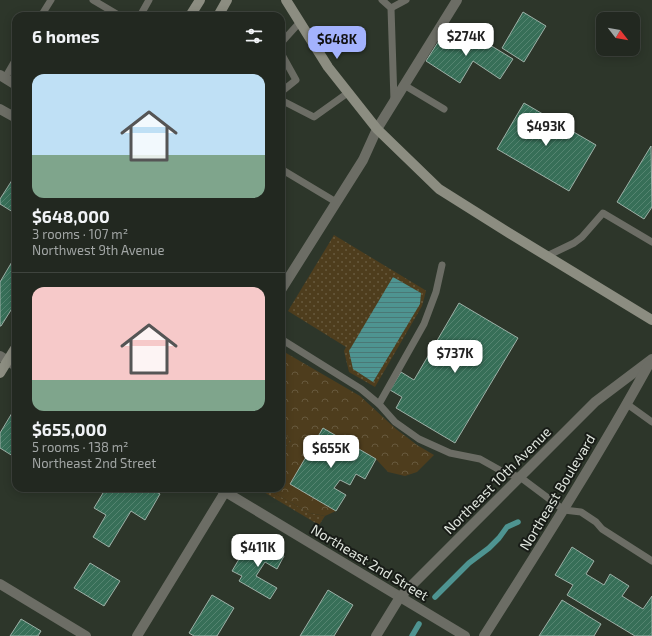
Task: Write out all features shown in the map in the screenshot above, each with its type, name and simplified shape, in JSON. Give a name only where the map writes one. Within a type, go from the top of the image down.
[{"type":"main road","points":[[192,12],[200,0]]},
{"type":"main road","points":[[220,12],[227,0]]},
{"type":"main road","points":[[286,0],[328,66],[377,129],[439,189],[652,320]]},
{"type":"main road","points":[[0,373],[8,361]]},
{"type":"street","points":[[285,284],[363,160],[377,129],[457,0]]},
{"type":"street","points":[[2,77],[12,82]]},
{"type":"street","points":[[0,109],[12,116]]},
{"type":"street","name":"Northeast Boulevard","points":[[484,636],[564,510],[652,360]]},
{"type":"street","name":"Northeast 10th Avenue","points":[[376,636],[400,596],[595,402],[652,360]]},
{"type":"street","points":[[137,636],[221,492]]},
{"type":"street","name":"Northeast 2nd Street","points":[[225,492],[465,636]]},
{"type":"street","points":[[0,584],[86,636]]},
{"type":"lane","points":[[44,12],[51,0]]},
{"type":"lane","points":[[93,0],[113,12]]},
{"type":"lane","points":[[142,12],[149,0]]},
{"type":"lane","points":[[382,0],[391,8],[394,101]]},
{"type":"lane","points":[[391,8],[406,0]]},
{"type":"lane","points":[[285,39],[300,22]]},
{"type":"lane","points":[[285,60],[296,80],[285,89]]},
{"type":"lane","points":[[2,77],[12,64]]},
{"type":"lane","points":[[404,85],[444,109]]},
{"type":"lane","points":[[285,102],[314,117],[349,92]]},
{"type":"lane","points":[[285,171],[336,202]]},
{"type":"lane","points":[[548,256],[574,243],[582,237],[603,213],[652,242]]},
{"type":"lane","points":[[379,404],[424,324],[436,292],[442,265]]},
{"type":"lane","points":[[285,342],[361,389],[379,404],[395,422],[419,439],[450,453],[480,459],[505,473],[520,477],[564,510],[581,512],[596,522],[602,530],[652,561]]},
{"type":"lane","points":[[627,404],[652,422]]},
{"type":"green space","points":[[334,235],[426,291],[422,306],[375,387],[349,372],[344,351],[346,347],[288,311]]},
{"type":"green space","points":[[285,352],[360,396],[396,429],[417,445],[434,455],[417,472],[405,476],[388,472],[376,459],[323,428],[291,484],[336,511],[325,516],[310,513],[272,492],[285,492],[285,448],[291,441],[285,433]]},
{"type":"green space","points":[[285,433],[291,441],[285,448]]},
{"type":"green space","points":[[264,492],[272,492],[310,513],[325,516],[319,525]]},
{"type":"water","points":[[393,277],[421,293],[420,304],[373,382],[353,369],[349,351]]},
{"type":"building","points":[[523,12],[546,26],[524,62],[502,48]]},
{"type":"building","points":[[447,28],[480,49],[485,42],[513,59],[500,79],[473,61],[460,83],[426,61]]},
{"type":"building","points":[[524,103],[596,145],[569,191],[497,149]]},
{"type":"building","points":[[651,146],[652,207],[644,219],[617,202]]},
{"type":"building","points":[[12,180],[12,212],[0,204],[0,199]]},
{"type":"building","points":[[12,262],[12,308],[1,326],[0,326],[0,282]]},
{"type":"building","points":[[459,303],[518,338],[455,443],[396,408],[402,397],[390,390],[401,372],[414,380]]},
{"type":"building","points":[[12,413],[12,456],[0,448],[0,433]]},
{"type":"building","points":[[323,428],[376,459],[365,479],[356,474],[350,485],[340,480],[334,488],[346,495],[336,511],[290,484]]},
{"type":"building","points":[[104,492],[156,492],[160,494],[145,520],[131,511],[109,547],[93,537],[106,515],[94,508]]},
{"type":"building","points":[[259,541],[284,556],[277,569],[265,562],[256,576],[277,588],[270,599],[239,581],[242,576],[232,571],[245,549],[252,553]]},
{"type":"building","points":[[572,547],[594,561],[586,574],[604,585],[610,574],[629,586],[622,596],[643,609],[652,596],[652,636],[635,636],[567,595],[573,585],[555,575]]},
{"type":"building","points":[[90,563],[120,581],[104,606],[74,588]]},
{"type":"building","points":[[328,590],[353,605],[334,636],[300,636]]},
{"type":"building","points":[[212,595],[234,608],[217,636],[194,636],[189,633]]},
{"type":"building","points":[[562,600],[601,624],[594,636],[539,636]]},
{"type":"building","points":[[21,619],[41,631],[38,636],[10,636]]},
{"type":"waterway","points":[[435,597],[469,563],[489,548],[507,527],[518,522]]},
{"type":"waterway","points":[[412,636],[419,624]]}]
